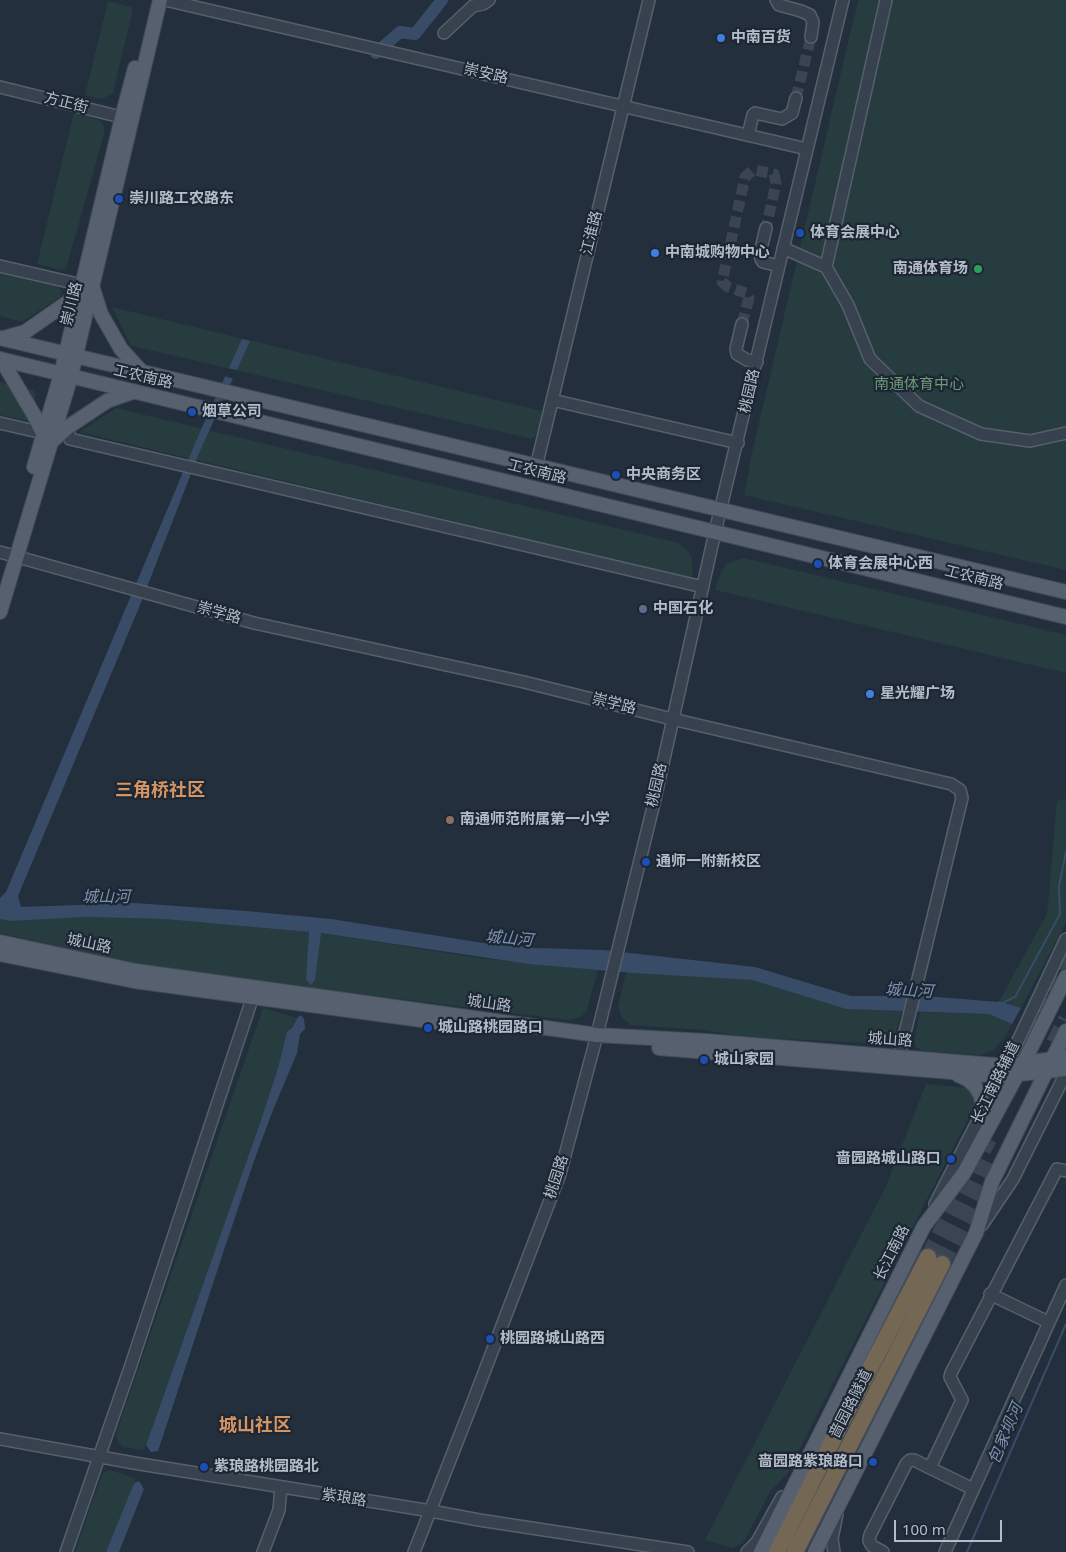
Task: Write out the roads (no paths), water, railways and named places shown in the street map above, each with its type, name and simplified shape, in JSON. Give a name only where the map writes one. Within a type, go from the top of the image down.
[{"type":"highway","name":"啬园路隧道","points":[[777,1552],[843,1420],[935,1260],[908,1331],[795,1552]]},
{"type":"highway","points":[[805,1552],[820,1516],[883,1394],[908,1331]]},
{"type":"highway","points":[[762,1552],[786,1522],[843,1420]]},
{"type":"main road","name":"崇川路","points":[[0,584],[66,375],[153,0]]},
{"type":"main road","name":"崇川路","points":[[127,118],[160,0]]},
{"type":"main road","points":[[2,338],[25,332],[87,287],[120,349],[141,371]]},
{"type":"main road","name":"工农南路","points":[[2,338],[1066,592]]},
{"type":"main road","points":[[1,359],[47,438],[68,427],[107,401],[134,392]]},
{"type":"main road","name":"工农南路","points":[[1,359],[1066,617]]},
{"type":"main road","name":"崇川路","points":[[0,612],[8,554]]},
{"type":"main road","name":"城山路","points":[[0,942],[136,971],[255,992],[596,1039],[950,1072],[1003,1071],[1048,1066],[1066,1057]]},
{"type":"main road","name":"城山路","points":[[0,954],[134,981],[255,992]]},
{"type":"main road","name":"长江南路","points":[[762,1552],[924,1226],[964,1173],[1020,1069],[1066,977]]},
{"type":"main road","points":[[815,1552],[976,1233],[992,1182],[1066,1031]]},
{"type":"main road","name":"城山路","points":[[596,1039],[706,1042],[899,1057],[1003,1071]]},
{"type":"main road","name":"城山路","points":[[1048,1066],[1066,1071]]},
{"type":"main road","points":[[950,1072],[968,1079],[975,1086],[981,1096],[983,1112]]},
{"type":"main road","points":[[990,1126],[1000,1115],[1007,1114],[1016,1122],[1017,1129]]},
{"type":"street","name":"崇安路","points":[[165,0],[807,149]]},
{"type":"street","points":[[444,33],[473,6],[483,4],[489,0]]},
{"type":"street","name":"江淮路","points":[[536,467],[649,0]]},
{"type":"street","points":[[776,0],[778,5],[810,15],[813,22],[810,37]]},
{"type":"street","name":"桃园路","points":[[414,1552],[560,1174],[596,1039],[654,799],[841,0]]},
{"type":"street","points":[[826,266],[886,0]]},
{"type":"street","name":"方正街","points":[[0,87],[127,118]]},
{"type":"street","points":[[748,135],[752,115],[756,113],[782,119],[792,113],[796,98]]},
{"type":"street","points":[[766,228],[760,254],[761,259],[763,262],[779,266]]},
{"type":"street","points":[[783,248],[826,266],[848,305],[870,359],[919,406],[980,434],[1030,441],[1066,433]]},
{"type":"street","points":[[0,266],[87,287]]},
{"type":"street","points":[[742,324],[736,349],[737,354],[747,360],[757,362]]},
{"type":"street","points":[[552,400],[738,443]]},
{"type":"street","points":[[0,422],[47,438]]},
{"type":"street","points":[[68,427],[70,439],[703,587]]},
{"type":"street","name":"崇学路","points":[[8,554],[254,623],[524,682],[672,719],[951,784],[960,790],[962,798],[899,1057]]},
{"type":"street","name":"长江南路辅道","points":[[924,1226],[983,1112],[1066,939]]},
{"type":"street","points":[[66,1552],[100,1457],[255,992]]},
{"type":"street","points":[[976,1233],[1012,1179],[1066,1071]]},
{"type":"street","points":[[930,1468],[962,1400],[952,1382],[951,1373],[1056,1169],[1066,1171]]},
{"type":"street","points":[[945,1552],[1066,1285]]},
{"type":"street","points":[[990,1294],[1048,1322]]},
{"type":"street","name":"紫琅路","points":[[0,1438],[100,1457],[479,1520],[688,1552]]},
{"type":"street","points":[[883,1552],[872,1546],[869,1542],[870,1535],[906,1464],[910,1460],[914,1460],[973,1489]]},
{"type":"street","points":[[747,1552],[757,1542],[779,1502],[804,1465]]},
{"type":"street","points":[[263,1552],[279,1510],[281,1487]]},
{"type":"street","points":[[834,1552],[832,1539],[838,1506]]},
{"type":"water","points":[[242,339],[250,341],[199,453],[140,605],[18,896],[21,907],[135,903],[246,911],[331,919],[483,943],[535,948],[603,950],[755,967],[851,996],[925,996],[999,1001],[1021,1008],[1012,1024],[989,1014],[846,1009],[752,980],[633,973],[529,964],[321,933],[315,980],[311,985],[306,979],[309,932],[164,919],[86,917],[11,921],[0,919],[0,898],[6,892],[200,432]]},
{"type":"water","points":[[301,1015],[304,1019],[305,1029],[300,1034],[297,1053],[255,1158],[158,1451],[151,1452],[146,1445],[259,1126],[278,1068],[287,1032]]},
{"type":"water","points":[[139,1481],[144,1489],[119,1552],[106,1552],[134,1483]]},
{"type":"waterway","points":[[376,53],[400,32],[415,34],[442,0]]},
{"type":"waterway","points":[[1002,1003],[1015,997],[1060,914],[1059,886],[1066,852]]},
{"type":"waterway","name":"包家坝河","points":[[967,1552],[1066,1324]]},
{"type":"tunnel","points":[[796,98],[811,37]]},
{"type":"tunnel","points":[[742,324],[749,298],[746,293],[728,287],[722,282],[745,177],[753,170],[774,174],[776,183],[766,228]]},
{"type":"tunnel","points":[[1009,1078],[1021,1048],[1066,955]]},
{"type":"tunnel","points":[[1054,1043],[1066,1019]]},
{"type":"tunnel","points":[[928,1257],[989,1139]]},
{"type":"tunnel","points":[[942,1264],[995,1162]]},
{"type":"place","name":"中南百货","points":[[721,38]]},
{"type":"place","name":"崇川路工农路东","points":[[119,199]]},
{"type":"place","name":"体育会展中心","points":[[800,233]]},
{"type":"place","name":"中南城购物中心","points":[[655,253]]},
{"type":"place","name":"南通体育场","points":[[978,269]]},
{"type":"place","name":"烟草公司","points":[[192,412]]},
{"type":"place","name":"中央商务区","points":[[616,475]]},
{"type":"place","name":"体育会展中心西","points":[[818,564]]},
{"type":"place","name":"中国石化","points":[[643,609]]},
{"type":"place","name":"星光耀广场","points":[[870,694]]},
{"type":"place","name":"南通师范附属第一小学","points":[[450,820]]},
{"type":"place","name":"通师一附新校区","points":[[646,862]]},
{"type":"place","name":"城山路桃园路口","points":[[428,1028]]},
{"type":"place","name":"城山家园","points":[[704,1060]]},
{"type":"place","name":"啬园路城山路口","points":[[951,1159]]},
{"type":"place","name":"桃园路城山路西","points":[[490,1339]]},
{"type":"place","name":"啬园路紫琅路口","points":[[873,1462]]},
{"type":"place","name":"紫琅路桃园路北","points":[[204,1467]]},
{"type":"district","name":"三角桥社区","points":[[160,791]]},
{"type":"district","name":"城山社区","points":[[255,1426]]},
{"type":"park label","name":"南通体育中心","points":[[919,385]]},
{"type":"water label","name":"城山河","points":[[106,897]]},
{"type":"water label","name":"城山河","points":[[509,939]]},
{"type":"water label","name":"城山河","points":[[909,991]]}]
